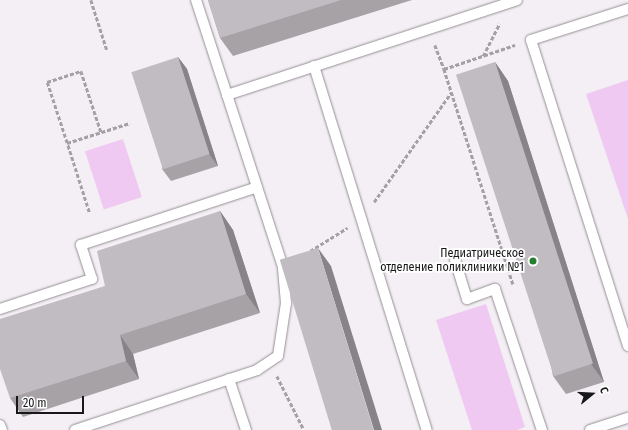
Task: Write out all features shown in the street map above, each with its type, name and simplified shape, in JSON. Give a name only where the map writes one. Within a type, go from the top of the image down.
[{"type":"lane","points":[[75,430],[229,379],[271,363],[278,356],[283,330],[283,267],[196,0]]},
{"type":"lane","points":[[227,95],[513,1]]},
{"type":"lane","points":[[628,9],[531,40],[628,346]]},
{"type":"lane","points":[[314,66],[427,430]]},
{"type":"lane","points":[[0,309],[92,279],[81,245],[257,186]]},
{"type":"lane","points":[[455,260],[467,299],[495,289],[542,430]]},
{"type":"lane","points":[[229,379],[246,430]]},
{"type":"lane","points":[[590,430],[628,418]]},
{"type":"lane","points":[[0,425],[2,430]]},
{"type":"path","points":[[91,0],[107,50]]},
{"type":"path","points":[[483,56],[513,1]]},
{"type":"path","points":[[430,29],[514,288]]},
{"type":"path","points":[[444,69],[531,40]]},
{"type":"path","points":[[90,212],[47,82],[81,71],[101,132]]},
{"type":"path","points":[[283,267],[362,220],[452,93]]},
{"type":"path","points":[[67,143],[130,123]]},
{"type":"path","points":[[271,363],[304,430]]},
{"type":"shaded area","points":[[628,80],[628,219],[586,94]]},
{"type":"shaded area","points":[[123,139],[142,197],[104,209],[85,151]]},
{"type":"shaded area","points":[[486,304],[525,427],[517,430],[472,430],[436,320]]},
{"type":"building","points":[[208,0],[341,0],[220,38]]},
{"type":"building","points":[[178,57],[210,154],[163,169],[131,72]]},
{"type":"building","points":[[495,62],[593,363],[554,376],[456,75]]},
{"type":"building","points":[[220,211],[246,294],[120,335],[126,361],[10,398],[0,369],[0,319],[105,286],[97,251]]},
{"type":"building","points":[[318,248],[374,430],[332,430],[280,260]]},
{"type":"place","name":"Педиатрическое отделение поликлиники №1","points":[[533,261]]}]
